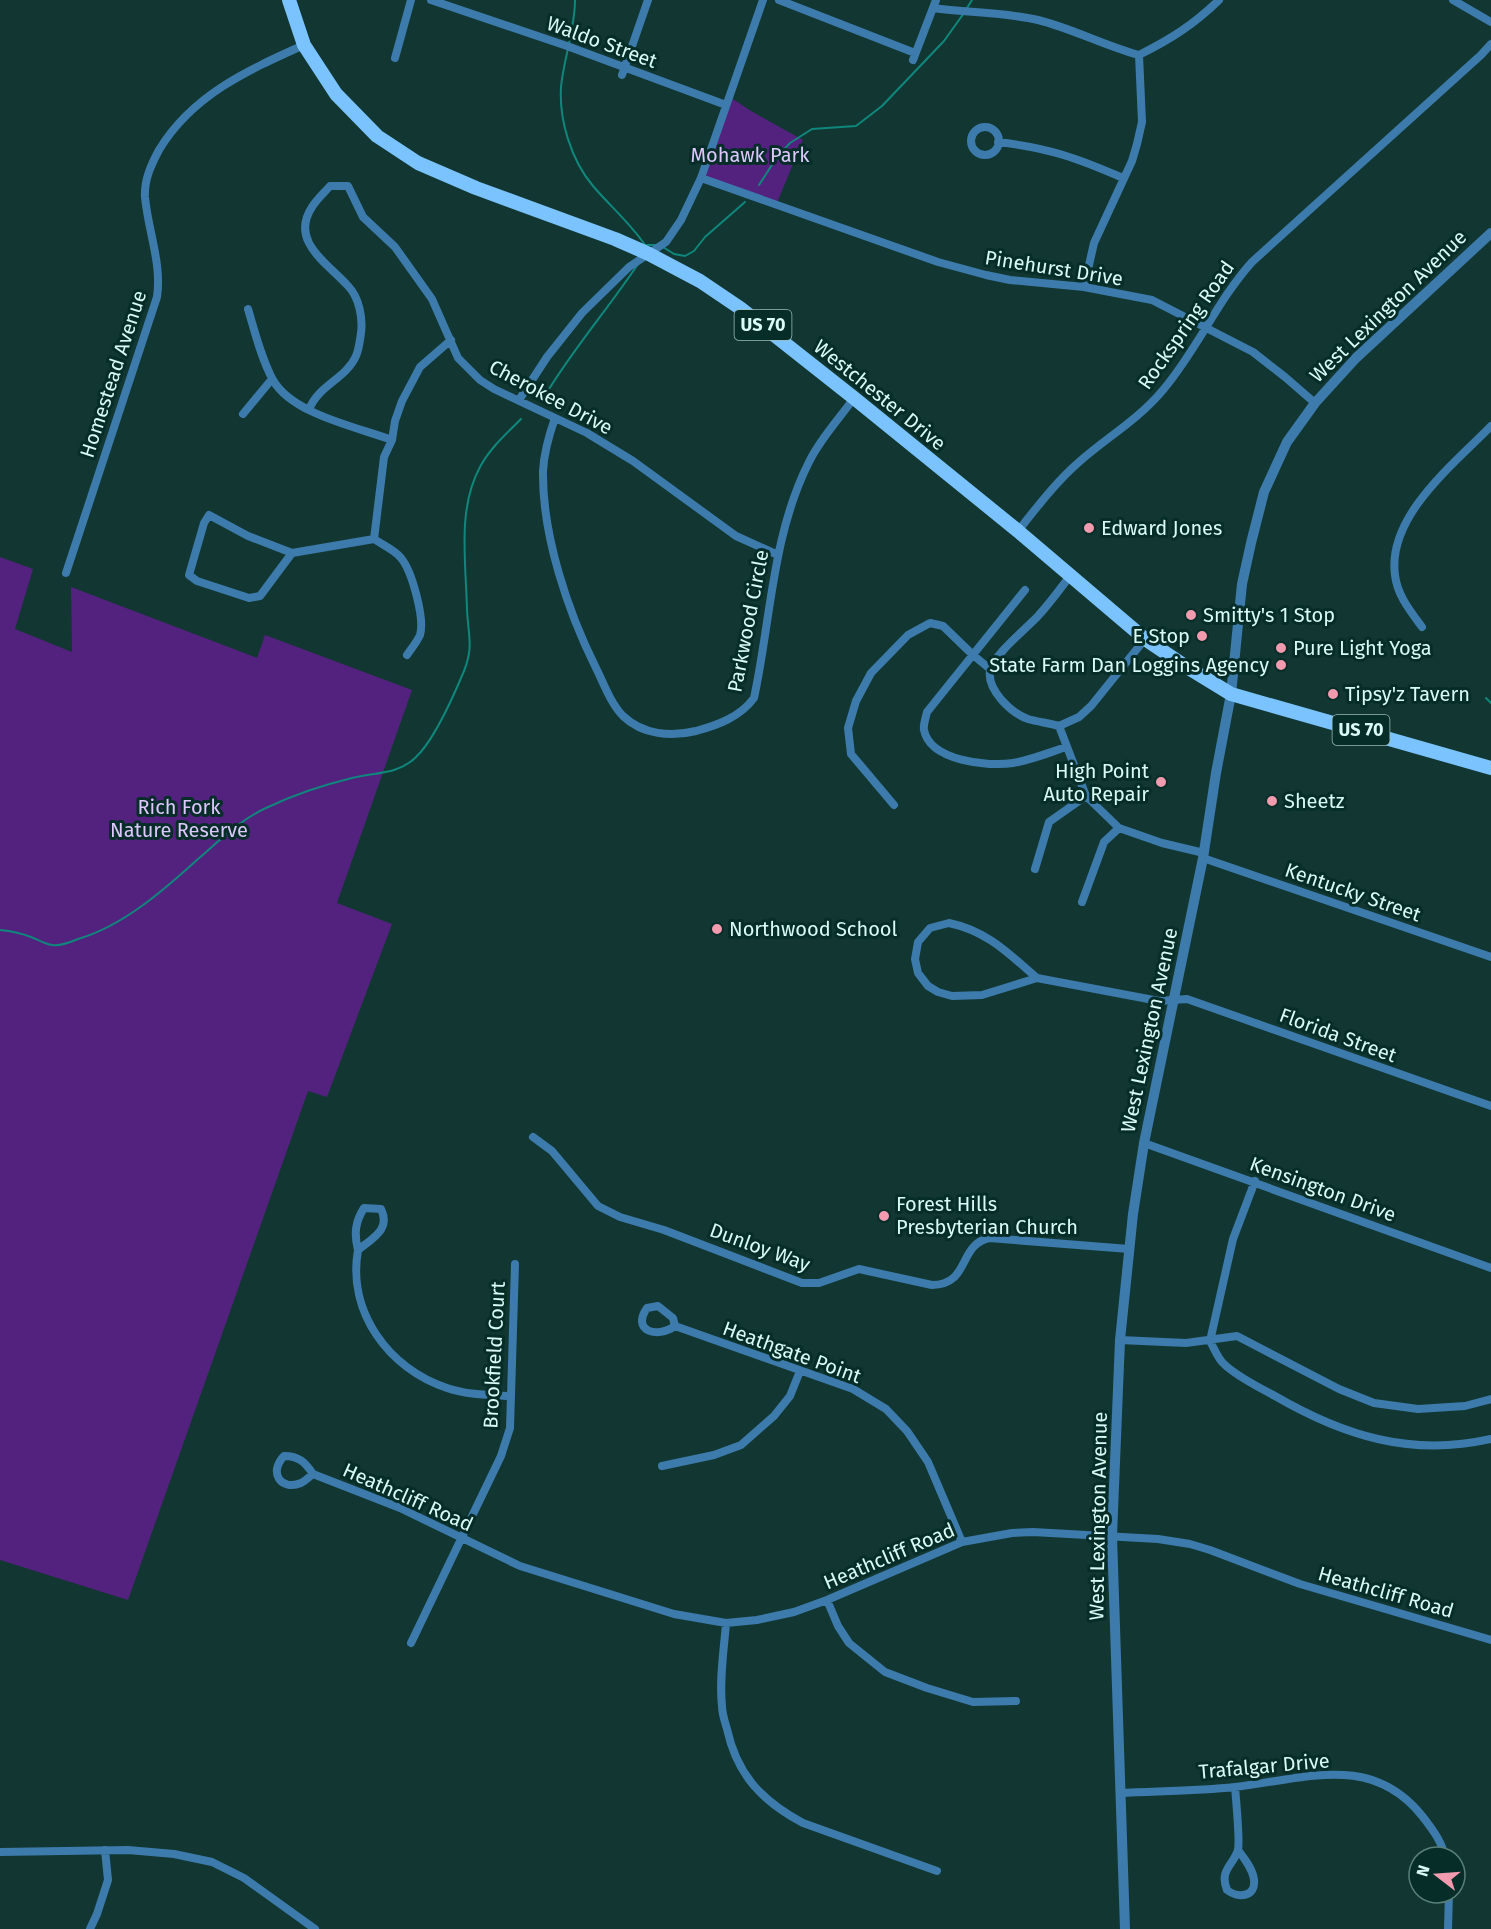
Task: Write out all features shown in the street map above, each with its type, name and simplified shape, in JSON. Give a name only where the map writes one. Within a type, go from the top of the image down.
[{"type":"main road","name":"Westchester Drive","points":[[289,0],[304,45],[336,94],[377,136],[418,163],[649,254],[700,281],[740,308],[854,398],[1018,531],[1145,639],[1231,694],[1491,768]]},
{"type":"street","points":[[395,58],[411,0]]},
{"type":"street","name":"Waldo Street","points":[[431,0],[623,71],[726,105]]},
{"type":"street","points":[[623,71],[648,0]]},
{"type":"street","points":[[519,400],[547,357],[576,320],[614,280],[666,242],[692,201],[763,0]]},
{"type":"street","points":[[779,0],[914,57],[934,4],[1041,20],[1116,49],[1139,55],[1195,23],[1219,0]]},
{"type":"street","points":[[1453,0],[1491,22]]},
{"type":"street","name":"Rockspring Road","points":[[1018,531],[1078,462],[1147,407],[1162,392],[1236,279],[1252,262],[1491,44]]},
{"type":"street","name":"Homestead Avenue","points":[[66,573],[157,297],[158,271],[145,197],[145,184],[150,168],[174,129],[211,93],[268,61],[304,45]]},
{"type":"street","points":[[1084,287],[1094,243],[1135,153],[1142,122],[1139,55]]},
{"type":"street","points":[[998,142],[1045,148],[1066,154],[1123,178]]},
{"type":"street","name":"Pinehurst Drive","points":[[701,178],[938,262],[986,276],[1084,287],[1152,300],[1253,352],[1286,376],[1315,403]]},
{"type":"street","name":"Cherokee Drive","points":[[309,410],[312,402],[322,390],[349,367],[357,355],[361,333],[362,319],[354,294],[348,285],[313,251],[306,237],[306,226],[312,207],[330,186],[348,186],[363,217],[409,265],[432,299],[458,358],[480,380],[586,433],[633,461],[736,536],[778,555]]},
{"type":"street","name":"West Lexington Avenue","points":[[1125,1929],[1112,1536],[1120,1341],[1129,1249],[1144,1143],[1204,855],[1231,694],[1242,584],[1264,492],[1287,442],[1315,403],[1356,358],[1491,233]]},
{"type":"street","points":[[248,309],[261,352],[278,387],[309,410],[392,440]]},
{"type":"street","points":[[374,539],[384,457],[392,440],[395,421],[402,401],[420,367],[451,340]]},
{"type":"street","points":[[243,414],[273,379]]},
{"type":"street","name":"Parkwood Circle","points":[[555,418],[545,456],[544,494],[547,522],[570,608],[590,656],[615,706],[623,716],[635,725],[665,735],[685,734],[715,726],[745,710],[754,698],[778,555],[788,513],[809,460],[854,398]]},
{"type":"street","points":[[1422,627],[1400,593],[1395,576],[1394,555],[1398,539],[1407,520],[1429,489],[1491,426]]},
{"type":"street","points":[[292,553],[260,596],[256,598],[249,598],[197,581],[189,575],[204,523],[209,515],[248,536],[292,553],[374,539],[399,556],[406,565],[418,604],[421,621],[420,634],[407,655]]},
{"type":"street","points":[[1070,576],[1038,616],[1009,644],[990,669],[990,680],[997,695],[1008,706],[1026,718],[1059,726],[1079,717],[1112,682],[1145,639]]},
{"type":"street","points":[[1025,590],[927,712],[924,729],[929,741],[935,747],[956,759],[991,764],[1026,761],[1066,747]]},
{"type":"street","points":[[894,805],[851,754],[848,728],[856,701],[871,673],[908,635],[930,623],[943,626],[990,669]]},
{"type":"street","points":[[1059,726],[1086,796],[1119,828],[1104,842],[1082,902]]},
{"type":"street","points":[[1035,869],[1049,822],[1086,796]]},
{"type":"street","name":"Kentucky Street","points":[[1119,828],[1204,855],[1491,957]]},
{"type":"street","points":[[949,923],[968,927],[996,943],[1037,978],[982,995],[952,996],[938,992],[928,986],[918,973],[915,959],[918,942],[931,928],[949,923]]},
{"type":"street","name":"Florida Street","points":[[1037,978],[1160,1001],[1187,999],[1491,1106]]},
{"type":"street","name":"Dunloy Way","points":[[533,1137],[552,1151],[598,1206],[607,1212],[664,1230],[802,1282],[819,1283],[859,1269],[932,1285],[944,1284],[956,1277],[975,1244],[989,1238],[1129,1249]]},
{"type":"street","name":"Kensington Drive","points":[[1144,1143],[1255,1181],[1491,1268]]},
{"type":"street","points":[[1255,1181],[1233,1239],[1210,1341],[1224,1364],[1302,1412],[1366,1438],[1404,1445],[1445,1446],[1491,1439]]},
{"type":"street","points":[[358,1250],[381,1231],[385,1217],[381,1209],[364,1208],[360,1214],[354,1234],[358,1250],[355,1280],[360,1302],[374,1332],[392,1355],[418,1376],[448,1389],[475,1394],[511,1396]]},
{"type":"street","name":"Brookfield Court","points":[[411,1643],[501,1456],[510,1428],[515,1264]]},
{"type":"street","name":"Heathgate Point","points":[[675,1326],[853,1389],[886,1409],[907,1431],[928,1462],[962,1542]]},
{"type":"street","points":[[1120,1341],[1186,1343],[1237,1336],[1339,1389],[1374,1403],[1418,1409],[1465,1406],[1491,1399]]},
{"type":"street","points":[[662,1466],[714,1455],[741,1445],[774,1416],[790,1396],[800,1371]]},
{"type":"street","name":"Heathcliff Road","points":[[313,1474],[400,1508],[530,1570],[674,1614],[726,1623],[793,1613],[962,1542],[1012,1533],[1112,1536],[1190,1544],[1300,1584],[1491,1640]]},
{"type":"street","points":[[827,1600],[838,1626],[849,1643],[885,1672],[973,1702],[1016,1701]]},
{"type":"street","points":[[726,1623],[722,1707],[730,1741],[740,1767],[760,1795],[782,1812],[803,1823],[937,1871]]},
{"type":"street","name":"Trafalgar Drive","points":[[1120,1792],[1235,1787],[1333,1774],[1359,1777],[1385,1784],[1410,1801],[1435,1833],[1440,1845]]},
{"type":"street","points":[[1235,1787],[1238,1850],[1252,1873],[1254,1881],[1252,1890],[1246,1895],[1239,1896],[1227,1890],[1224,1883],[1225,1873],[1238,1850]]},
{"type":"street","points":[[90,1929],[108,1880],[105,1850]]},
{"type":"street","points":[[0,1852],[149,1851],[212,1862],[244,1878],[315,1929]]},
{"type":"street","points":[[1448,1929],[1449,1905]]},
{"type":"green space","name":"Mohawk Park","points":[[730,97],[803,140],[776,205],[701,178]]},
{"type":"green space","name":"Rich Fork Nature Reserve","points":[[0,557],[33,569],[15,629],[72,652],[71,587],[257,658],[265,635],[412,690],[337,903],[392,924],[327,1097],[308,1091],[128,1600],[0,1560]]},
{"type":"waterway","points":[[575,0],[561,87],[564,126],[578,164],[585,176],[645,245]]},
{"type":"waterway","points":[[967,8],[972,0]]},
{"type":"waterway","points":[[759,185],[777,157],[790,143],[812,129],[856,126],[882,106],[944,41],[964,13]]},
{"type":"waterway","points":[[663,247],[674,254],[685,256],[694,251],[705,237],[745,202]]},
{"type":"waterway","points":[[645,245],[657,245]]},
{"type":"waterway","points":[[546,394],[638,264]]},
{"type":"waterway","points":[[0,930],[23,934],[55,945],[95,933],[142,906],[230,831],[257,813],[319,787],[393,770],[415,758],[429,741],[443,717],[464,671],[469,654],[464,536],[468,500],[473,483],[489,453],[521,419]]},
{"type":"waterway","points":[[1486,698],[1491,703]]},
{"type":"place","name":"Edward Jones","points":[[1089,528]]},
{"type":"place","name":"Smitty's 1 Stop","points":[[1191,615]]},
{"type":"place","name":"E Stop","points":[[1202,636]]},
{"type":"place","name":"Pure Light Yoga","points":[[1281,648]]},
{"type":"place","name":"State Farm Dan Loggins Agency","points":[[1281,665]]},
{"type":"place","name":"Tipsy'z Tavern","points":[[1333,694]]},
{"type":"place","name":"High Point Auto Repair","points":[[1161,782]]},
{"type":"place","name":"Sheetz","points":[[1272,801]]},
{"type":"place","name":"Northwood School","points":[[717,929]]},
{"type":"place","name":"Forest Hills Presbyterian Church","points":[[884,1216]]}]
